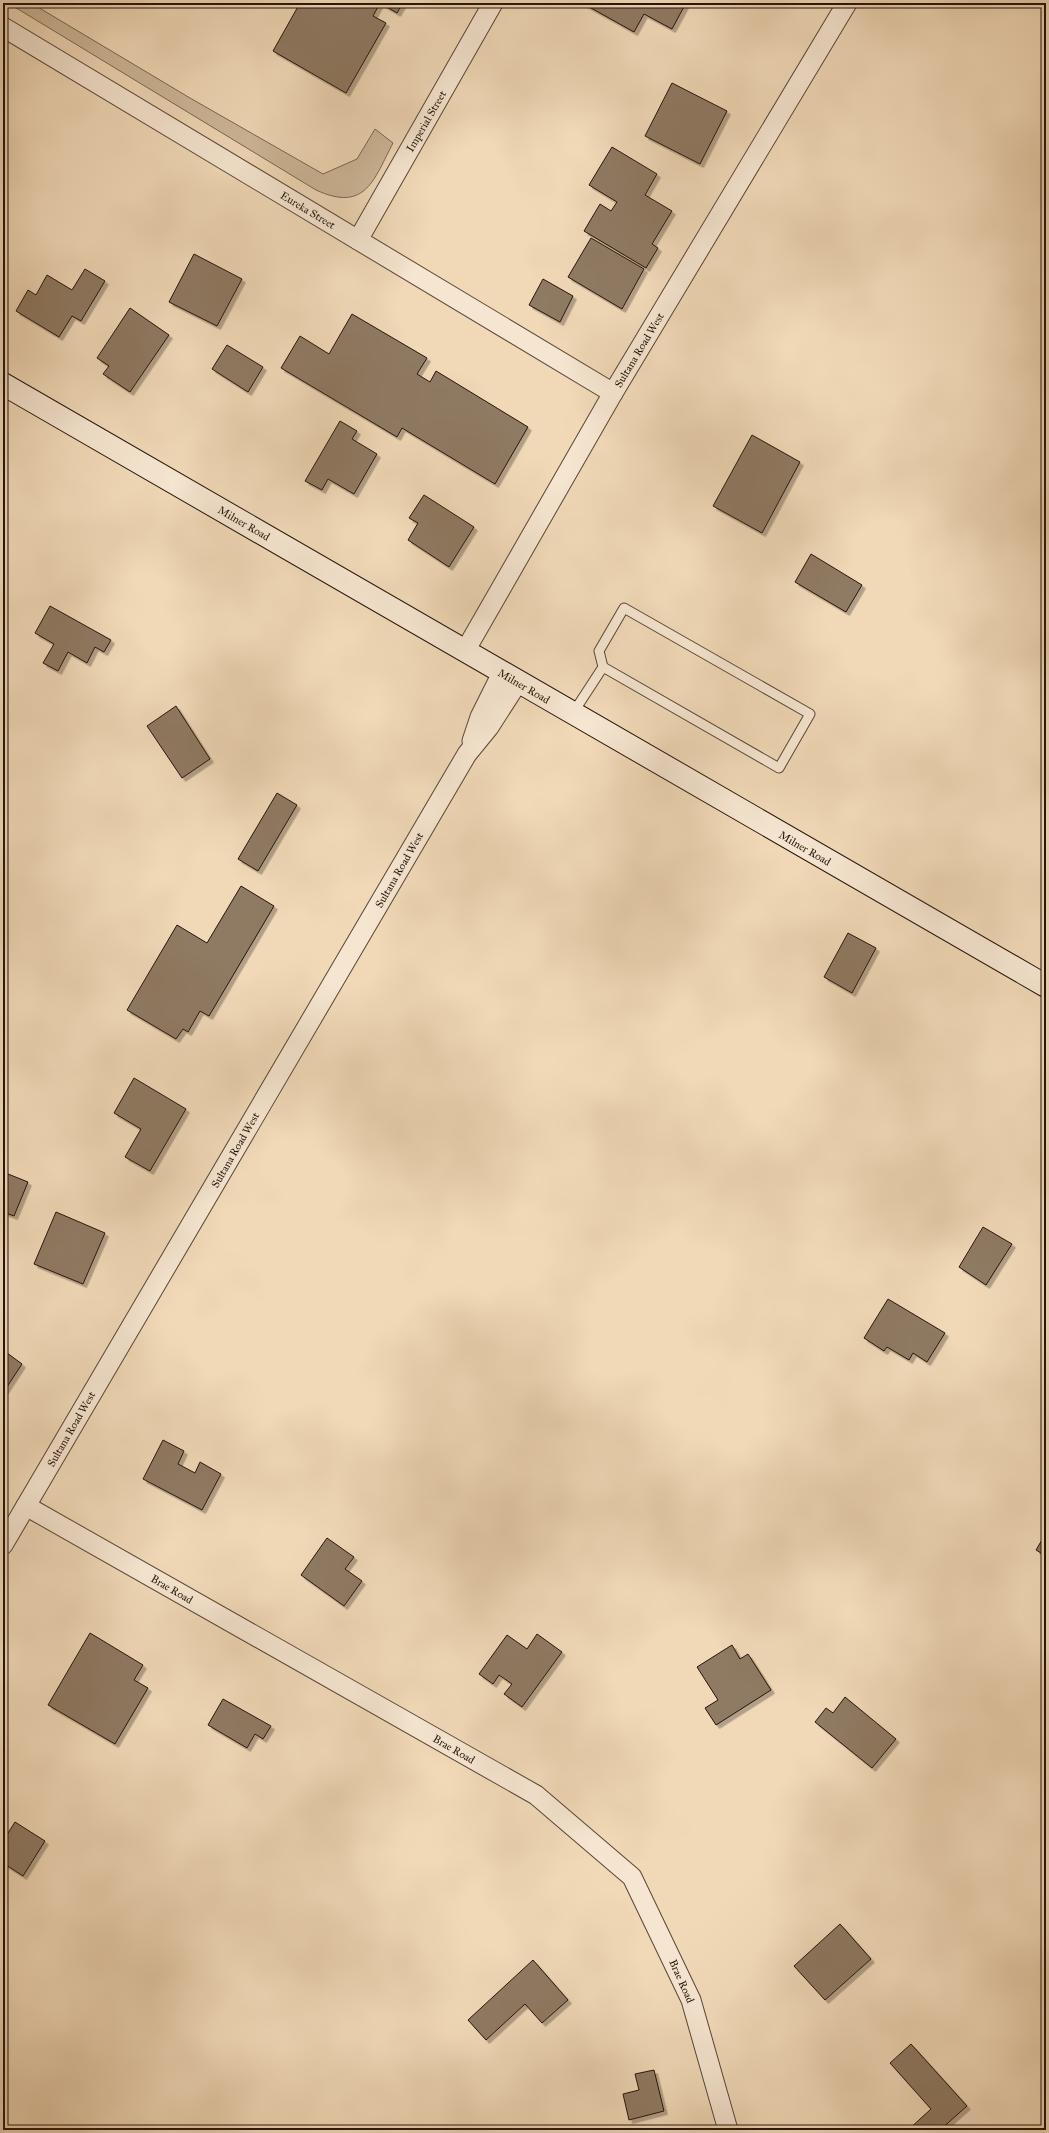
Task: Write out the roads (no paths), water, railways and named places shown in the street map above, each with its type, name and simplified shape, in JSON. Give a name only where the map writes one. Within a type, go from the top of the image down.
[{"type":"street","name":"Imperial Street","points":[[358,240],[493,3]]},
{"type":"street","points":[[817,52],[847,3]]},
{"type":"street","points":[[817,52],[859,3]]},
{"type":"street","name":"Eureka Street","points":[[3,27],[613,393]]},
{"type":"street","name":"Sultana Road West","points":[[465,650],[613,393],[817,52]]},
{"type":"street","name":"Milner Road","points":[[3,384],[465,650],[572,714],[1046,986]]},
{"type":"street","name":"Sultana Road West","points":[[3,1545],[467,754],[489,727],[510,678]]},
{"type":"street","name":"Brae Road","points":[[26,1506],[536,1795],[632,1877],[691,2000],[728,2130]]},
{"type":"lane","points":[[572,714],[603,667],[599,652],[624,608],[810,714],[779,768],[603,667]]}]
